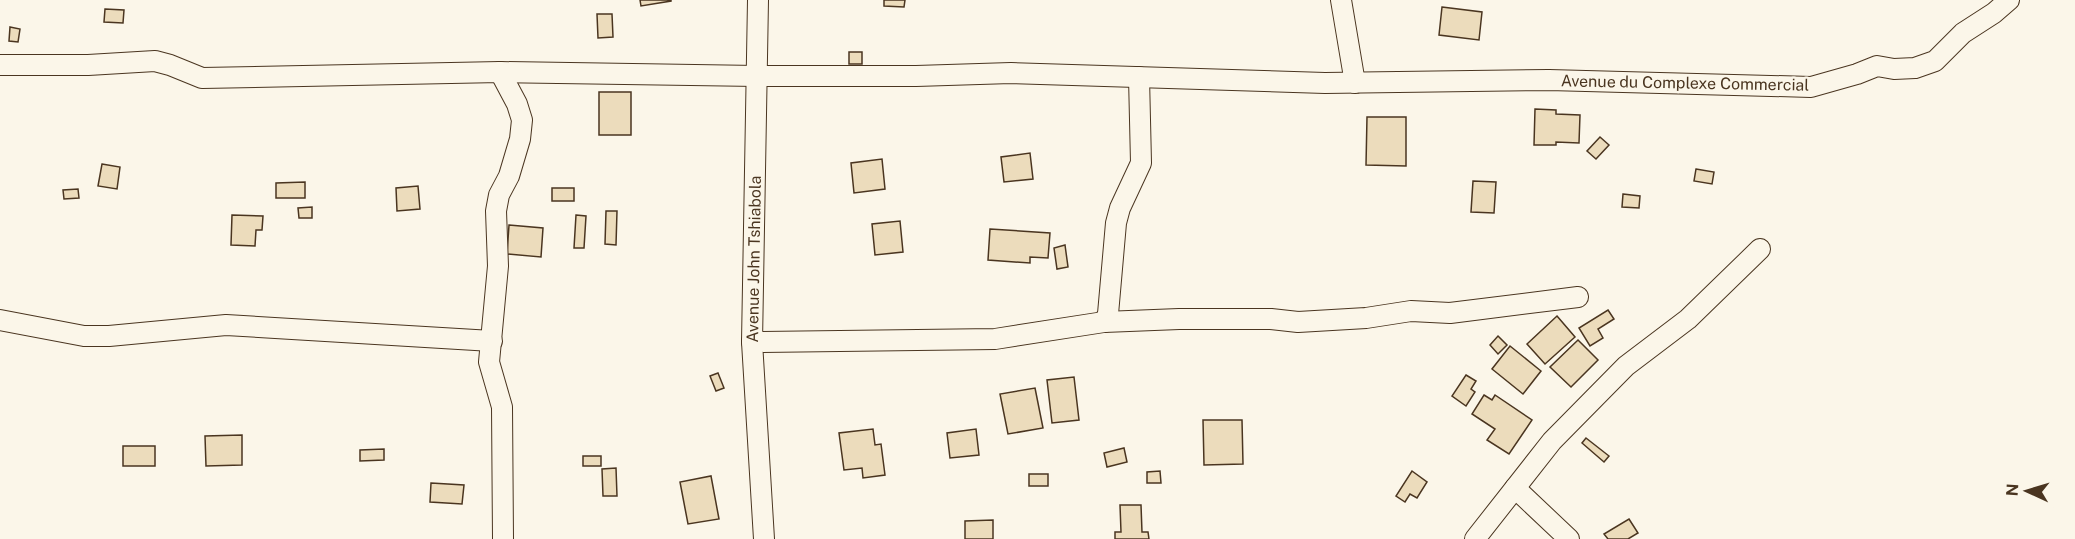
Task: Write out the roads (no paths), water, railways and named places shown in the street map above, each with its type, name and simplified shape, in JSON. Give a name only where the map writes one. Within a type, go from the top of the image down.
[{"type":"street","name":"Avenue John Tshiabola","points":[[758,0],[752,342],[764,539]]},
{"type":"street","points":[[1341,0],[1355,83]]},
{"type":"street","name":"Avenue du Complexe Commercial","points":[[0,65],[88,65],[155,61],[191,75],[212,78],[500,72],[757,76],[916,76],[1011,73],[1355,83],[1549,80],[1811,87],[1877,66],[1894,69],[1915,68],[1935,61],[1963,33],[1995,13],[2009,0]]},
{"type":"street","points":[[500,72],[517,104],[522,120],[520,139],[509,176],[499,195],[496,211],[498,266],[489,362],[502,407],[503,539]]},
{"type":"street","points":[[1104,322],[1108,314],[1116,223],[1120,208],[1141,163],[1139,77]]},
{"type":"street","points":[[1475,539],[1552,441],[1626,366],[1688,319],[1760,249]]},
{"type":"street","points":[[752,342],[995,339],[1104,322],[1179,319],[1271,319],[1298,322],[1366,318],[1411,311],[1450,313],[1578,297]]},
{"type":"street","points":[[0,320],[84,336],[109,336],[226,325],[492,341]]},
{"type":"street","points":[[1515,488],[1569,539]]}]
